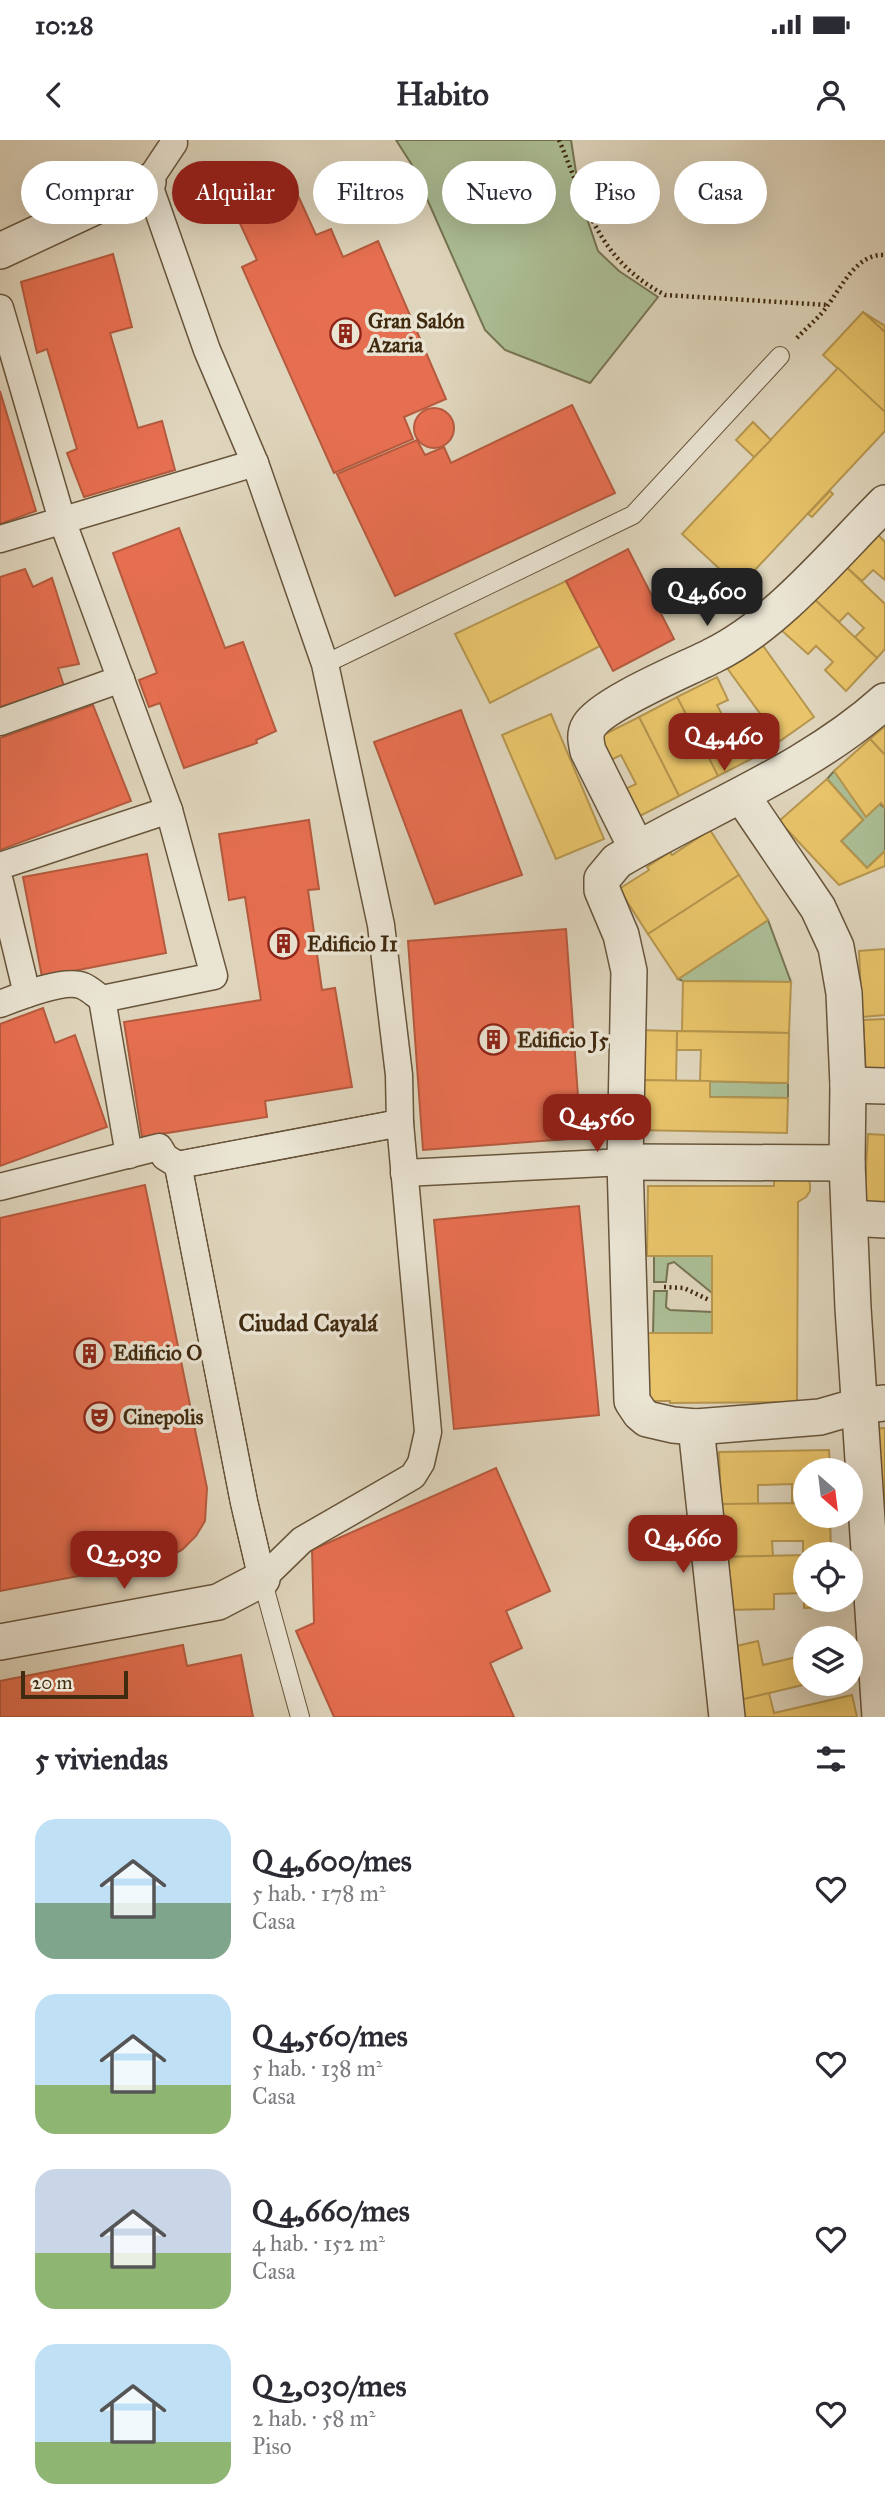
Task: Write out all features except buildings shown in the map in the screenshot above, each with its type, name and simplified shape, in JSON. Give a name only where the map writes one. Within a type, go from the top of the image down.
[{"type":"street","points":[[158,167],[174,143],[173,140]]},
{"type":"street","points":[[0,1187],[159,1147],[165,1157],[178,1165],[400,1123],[399,1074],[381,925],[325,664],[255,463],[207,350],[158,210]]},
{"type":"street","points":[[0,251],[58,224]]},
{"type":"street","points":[[0,308],[62,520],[169,810],[214,976],[102,999]]},
{"type":"street","points":[[0,539],[255,463]]},
{"type":"street","points":[[637,849],[589,751],[585,734],[591,722],[629,697],[754,632],[885,503]]},
{"type":"street","points":[[0,722],[121,679]]},
{"type":"street","points":[[872,1405],[820,1417],[696,1427],[647,1419],[632,1401],[625,1162],[629,971],[621,935],[602,890],[602,879],[617,861],[742,796],[812,754],[885,701]]},
{"type":"street","points":[[742,796],[818,908],[836,947],[844,993],[850,1218],[872,1405],[880,1717]]},
{"type":"street","points":[[0,866],[169,810]]},
{"type":"street","points":[[0,882],[27,994]]},
{"type":"street","points":[[0,1004],[59,986],[81,984],[102,999],[129,1155]]},
{"type":"street","points":[[848,1085],[885,1086]]},
{"type":"street","points":[[404,1172],[625,1162],[847,1163]]},
{"type":"street","points":[[0,1642],[218,1602],[262,1579],[244,1502],[178,1165]]},
{"type":"street","points":[[850,1218],[885,1220]]},
{"type":"street","points":[[696,1427],[727,1717]]},
{"type":"lane","points":[[325,664],[633,515],[780,356]]},
{"type":"lane","points":[[300,1717],[262,1579],[302,1540],[413,1476],[421,1463],[428,1432],[400,1123]]},
{"type":"path","points":[[559,140],[601,237],[612,254],[645,285],[665,295],[828,305]]},
{"type":"path","points":[[780,356],[828,305],[840,285],[859,266],[876,255],[885,255]]},
{"type":"path","points":[[628,1286],[684,1288],[709,1300]]},
{"type":"green space","points":[[396,140],[571,140],[574,161],[570,161],[570,224],[589,224],[598,251],[619,271],[658,297],[590,383],[505,350],[485,330],[428,201],[428,161],[409,161]]},
{"type":"green space","points":[[834,771],[885,808],[885,851],[867,868],[841,841],[863,820],[827,779]]},
{"type":"green space","points":[[768,920],[791,982],[678,979]]},
{"type":"green space","points":[[710,1081],[788,1083],[788,1098],[710,1097]]},
{"type":"green space","points":[[654,1256],[712,1256],[712,1293],[674,1262],[668,1264],[666,1282],[654,1282]]},
{"type":"green space","points":[[654,1291],[667,1291],[666,1307],[670,1310],[712,1312],[712,1333],[653,1333]]},
{"type":"place","name":"Gran Salón Azaria","points":[[345,333]]},
{"type":"place","name":"Edificio I1","points":[[284,944]]},
{"type":"place","name":"Edificio J5","points":[[494,1040]]},
{"type":"place","name":"Edificio O","points":[[90,1353]]},
{"type":"place","name":"Cinepolis","points":[[100,1417]]},
{"type":"district","name":"Ciudad Cayalá","points":[[308,1323]]}]
